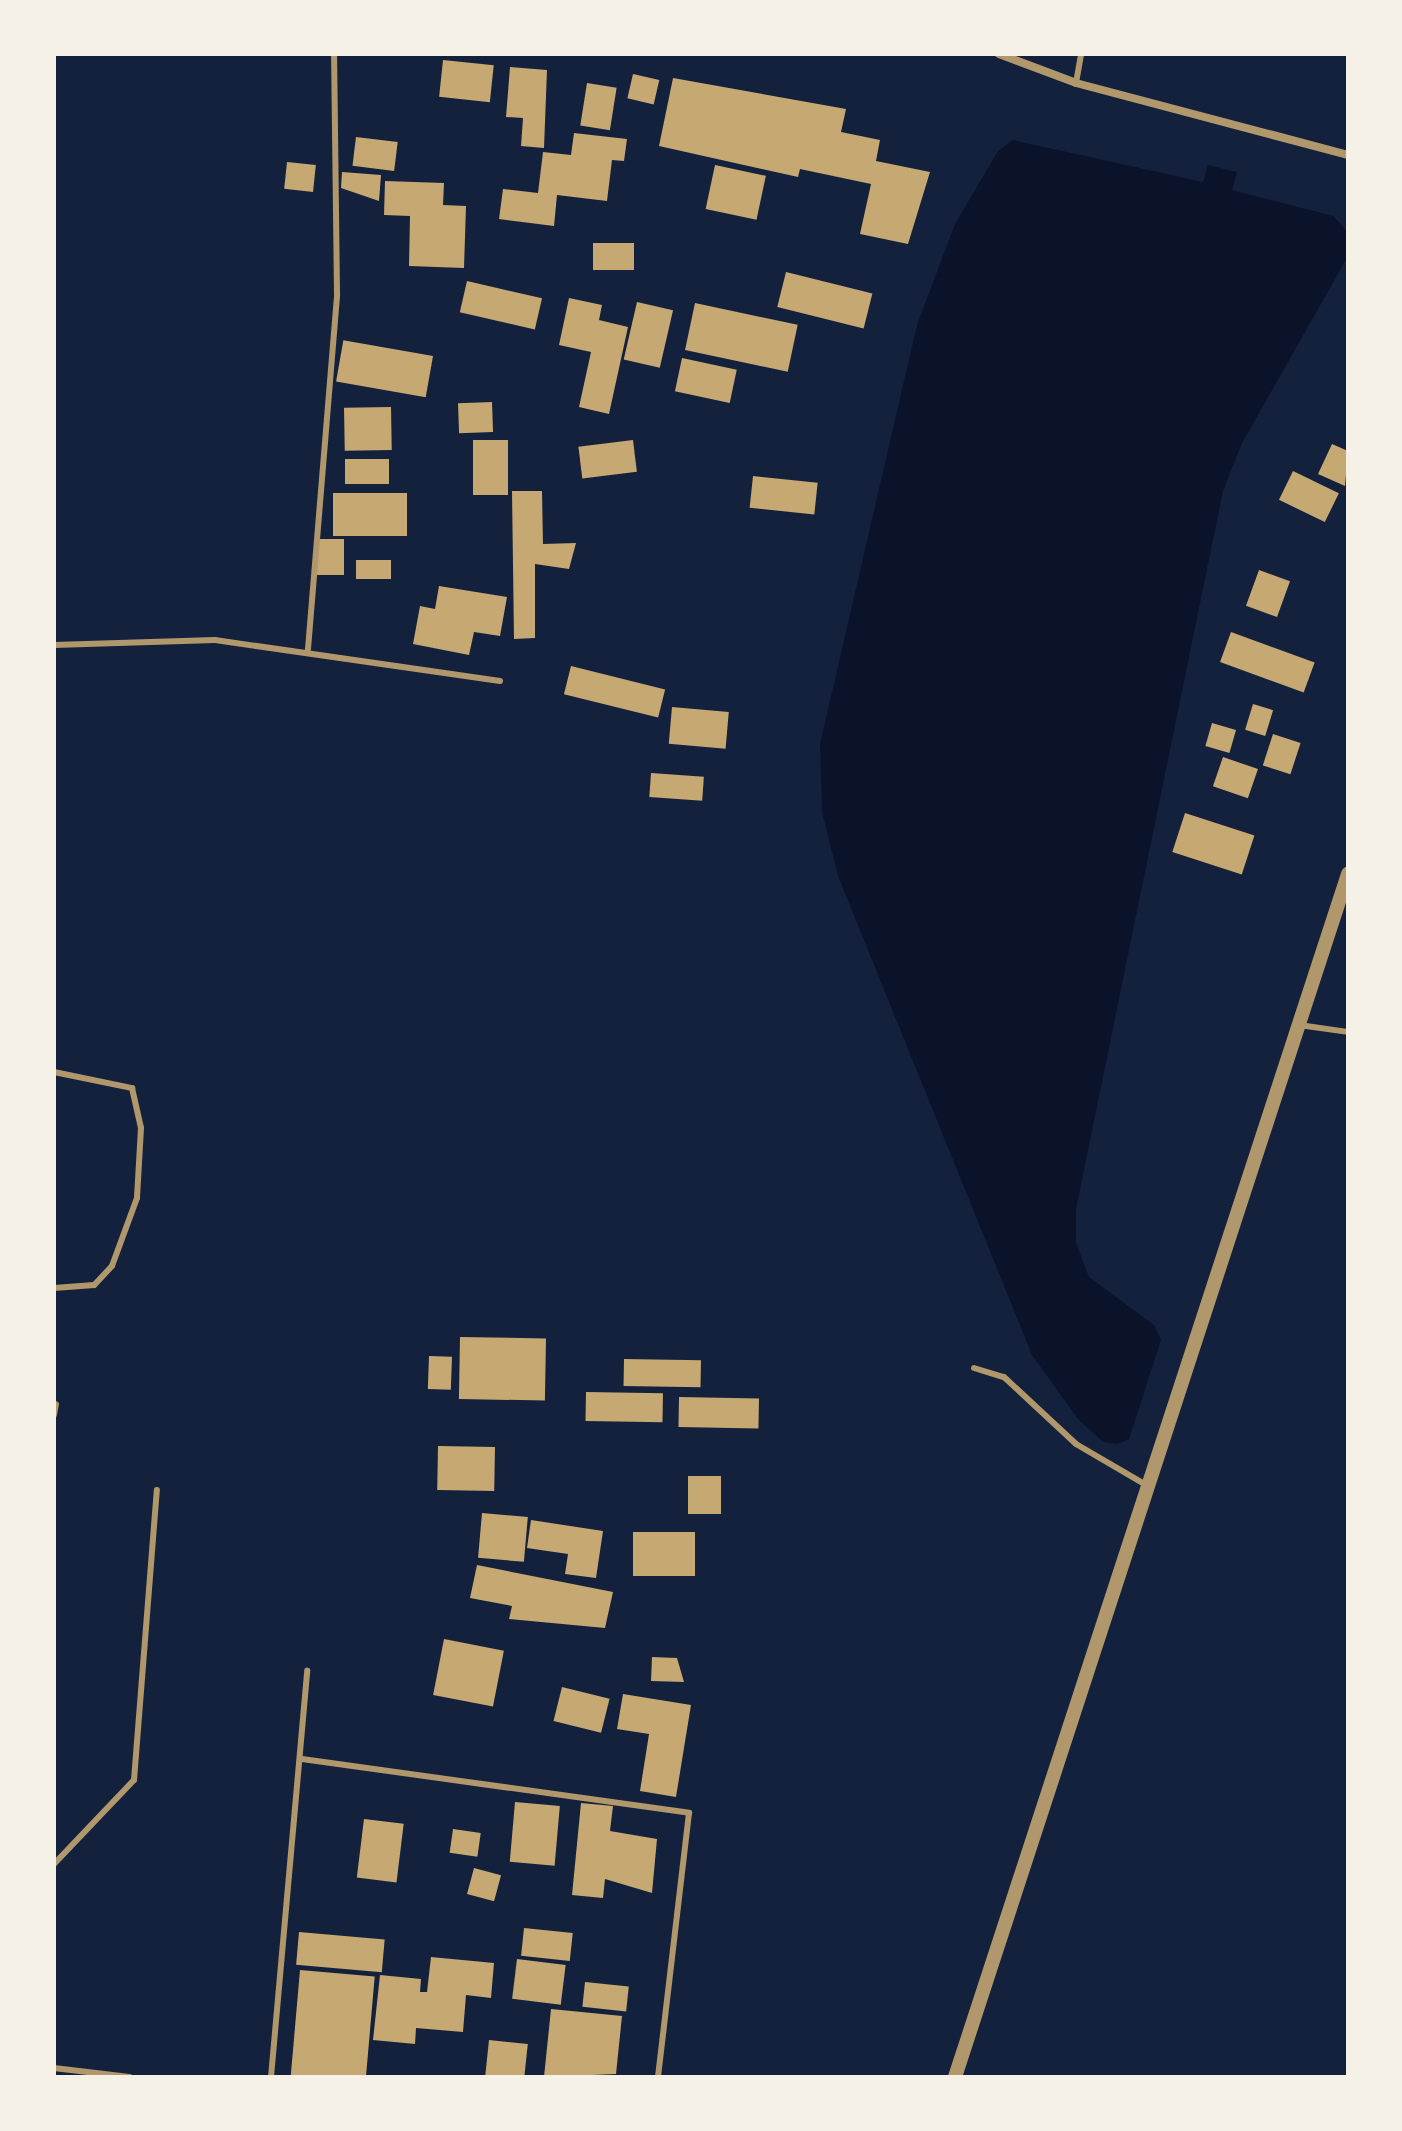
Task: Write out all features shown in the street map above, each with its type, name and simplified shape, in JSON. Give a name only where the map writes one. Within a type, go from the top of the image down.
[{"type":"street","points":[[999,54],[1076,83],[1348,155]]},
{"type":"street","points":[[955,2077],[1348,874]]},
{"type":"lane","points":[[308,649],[337,294],[334,54]]},
{"type":"lane","points":[[1076,83],[1081,54]]},
{"type":"lane","points":[[54,645],[215,640],[308,649],[395,671],[500,681]]},
{"type":"lane","points":[[1299,1025],[1348,1032]]},
{"type":"lane","points":[[54,1072],[132,1088],[141,1128],[137,1198],[112,1266],[94,1285],[54,1288]]},
{"type":"lane","points":[[974,1368],[1004,1377],[1076,1444],[1148,1486]]},
{"type":"lane","points":[[54,1415],[56,1404]]},
{"type":"lane","points":[[54,1864],[134,1780],[157,1490]]},
{"type":"lane","points":[[271,2077],[302,1759],[307,1671]]},
{"type":"lane","points":[[302,1759],[689,1813],[658,2077]]},
{"type":"lane","points":[[54,2068],[129,2077]]},
{"type":"water","points":[[1013,140],[1203,182],[1208,165],[1237,172],[1232,190],[1333,216],[1348,232],[1347,258],[1242,443],[1223,491],[1076,1209],[1076,1243],[1089,1277],[1154,1325],[1161,1340],[1129,1439],[1117,1444],[1103,1442],[1078,1419],[1032,1355],[838,876],[822,812],[820,744],[917,325],[955,224],[998,151]]},
{"type":"building","points":[[443,60],[494,65],[490,102],[439,97]]},
{"type":"building","points":[[510,67],[547,70],[544,148],[521,146],[523,118],[506,117]]},
{"type":"building","points":[[633,74],[659,80],[654,104],[627,98]]},
{"type":"building","points":[[673,78],[846,109],[841,132],[880,140],[876,161],[930,172],[908,244],[860,234],[871,184],[800,169],[798,177],[659,146]]},
{"type":"building","points":[[587,83],[617,88],[610,130],[580,125]]},
{"type":"building","points":[[574,133],[627,139],[624,161],[612,160],[607,201],[557,195],[554,226],[499,219],[503,189],[538,193],[543,152],[571,155]]},
{"type":"building","points":[[356,137],[398,142],[394,171],[352,166]]},
{"type":"building","points":[[287,162],[316,165],[313,192],[284,189]]},
{"type":"building","points":[[715,165],[766,176],[757,220],[706,209]]},
{"type":"building","points":[[342,172],[381,175],[379,201],[341,188]]},
{"type":"building","points":[[385,181],[444,183],[443,205],[466,206],[464,268],[409,266],[410,216],[384,215]]},
{"type":"building","points":[[593,243],[634,243],[634,270],[593,270]]},
{"type":"building","points":[[786,272],[872,294],[864,328],[777,307]]},
{"type":"building","points":[[467,281],[542,298],[535,330],[460,312]]},
{"type":"building","points":[[569,298],[602,305],[599,320],[628,327],[609,414],[579,407],[591,352],[559,345]]},
{"type":"building","points":[[637,302],[673,310],[660,368],[624,359]]},
{"type":"building","points":[[695,303],[798,325],[788,372],[685,350]]},
{"type":"building","points":[[343,340],[433,356],[426,397],[336,382]]},
{"type":"building","points":[[682,358],[737,370],[730,403],[675,391]]},
{"type":"building","points":[[492,402],[493,432],[459,433],[458,403]]},
{"type":"building","points":[[391,407],[392,450],[345,451],[344,408]]},
{"type":"building","points":[[473,440],[508,440],[508,495],[473,495]]},
{"type":"building","points":[[633,440],[637,472],[582,478],[578,447]]},
{"type":"building","points":[[1332,444],[1348,451],[1345,486],[1318,474]]},
{"type":"building","points":[[345,459],[389,459],[389,484],[345,484]]},
{"type":"building","points":[[1293,471],[1339,493],[1325,522],[1279,500]]},
{"type":"building","points":[[753,476],[818,483],[814,515],[750,508]]},
{"type":"building","points":[[512,491],[542,491],[543,544],[576,543],[569,569],[535,564],[535,638],[514,639]]},
{"type":"building","points":[[333,493],[407,493],[407,536],[333,536]]},
{"type":"building","points":[[317,539],[344,539],[344,575],[317,575]]},
{"type":"building","points":[[356,560],[391,560],[391,579],[356,579]]},
{"type":"building","points":[[1259,570],[1290,581],[1277,617],[1246,606]]},
{"type":"building","points":[[439,586],[507,597],[500,636],[474,632],[469,655],[413,644],[420,606],[435,609]]},
{"type":"building","points":[[1231,632],[1315,662],[1304,693],[1220,662]]},
{"type":"building","points":[[571,666],[665,689],[658,718],[564,694]]},
{"type":"building","points":[[1253,704],[1273,710],[1265,736],[1245,730]]},
{"type":"building","points":[[672,707],[729,712],[726,749],[669,744]]},
{"type":"building","points":[[1212,723],[1236,730],[1229,753],[1205,746]]},
{"type":"building","points":[[1273,734],[1301,743],[1290,774],[1263,765]]},
{"type":"building","points":[[1223,757],[1258,769],[1248,798],[1213,786]]},
{"type":"building","points":[[651,773],[704,777],[702,801],[649,797]]},
{"type":"building","points":[[1185,813],[1254,836],[1242,875],[1172,852]]},
{"type":"building","points":[[460,1337],[546,1339],[545,1400],[459,1399]]},
{"type":"building","points":[[429,1356],[452,1357],[451,1390],[428,1389]]},
{"type":"building","points":[[624,1359],[701,1360],[701,1387],[624,1386]]},
{"type":"building","points":[[586,1392],[663,1393],[662,1422],[585,1421]]},
{"type":"building","points":[[679,1397],[759,1398],[758,1428],[678,1427]]},
{"type":"building","points":[[438,1446],[495,1447],[494,1491],[437,1490]]},
{"type":"building","points":[[688,1476],[721,1476],[721,1514],[688,1514]]},
{"type":"building","points":[[482,1513],[528,1517],[524,1562],[478,1558]]},
{"type":"building","points":[[531,1520],[603,1531],[596,1578],[565,1574],[568,1554],[527,1548]]},
{"type":"building","points":[[633,1532],[695,1532],[695,1576],[633,1576]]},
{"type":"building","points":[[477,1565],[613,1592],[605,1628],[509,1619],[512,1606],[470,1598]]},
{"type":"building","points":[[444,1639],[504,1651],[493,1707],[433,1695]]},
{"type":"building","points":[[652,1657],[677,1658],[684,1682],[651,1681]]},
{"type":"building","points":[[562,1687],[610,1699],[601,1733],[554,1721]]},
{"type":"building","points":[[623,1694],[691,1705],[676,1797],[640,1791],[649,1734],[617,1729]]},
{"type":"building","points":[[515,1802],[560,1806],[555,1866],[510,1862]]},
{"type":"building","points":[[581,1803],[613,1806],[610,1831],[657,1839],[652,1893],[605,1879],[603,1898],[572,1895]]},
{"type":"building","points":[[364,1819],[404,1824],[397,1882],[357,1878]]},
{"type":"building","points":[[453,1829],[481,1833],[477,1857],[450,1853]]},
{"type":"building","points":[[474,1868],[501,1875],[494,1901],[467,1894]]},
{"type":"building","points":[[524,1928],[573,1933],[570,1961],[521,1956]]},
{"type":"building","points":[[299,1932],[385,1939],[382,1972],[296,1965]]},
{"type":"building","points":[[431,1957],[494,1963],[491,1998],[466,1995],[463,2032],[416,2028],[415,2044],[373,2040],[380,1975],[421,1979],[420,1992],[427,1992]]},
{"type":"building","points":[[517,1959],[566,1965],[561,2005],[512,1999]]},
{"type":"building","points":[[300,1970],[375,1977],[366,2077],[291,2077]]},
{"type":"building","points":[[585,1982],[629,1987],[626,2011],[582,2007]]},
{"type":"building","points":[[551,2009],[622,2016],[616,2074],[544,2077]]},
{"type":"building","points":[[489,2040],[528,2044],[524,2077],[485,2077]]}]
